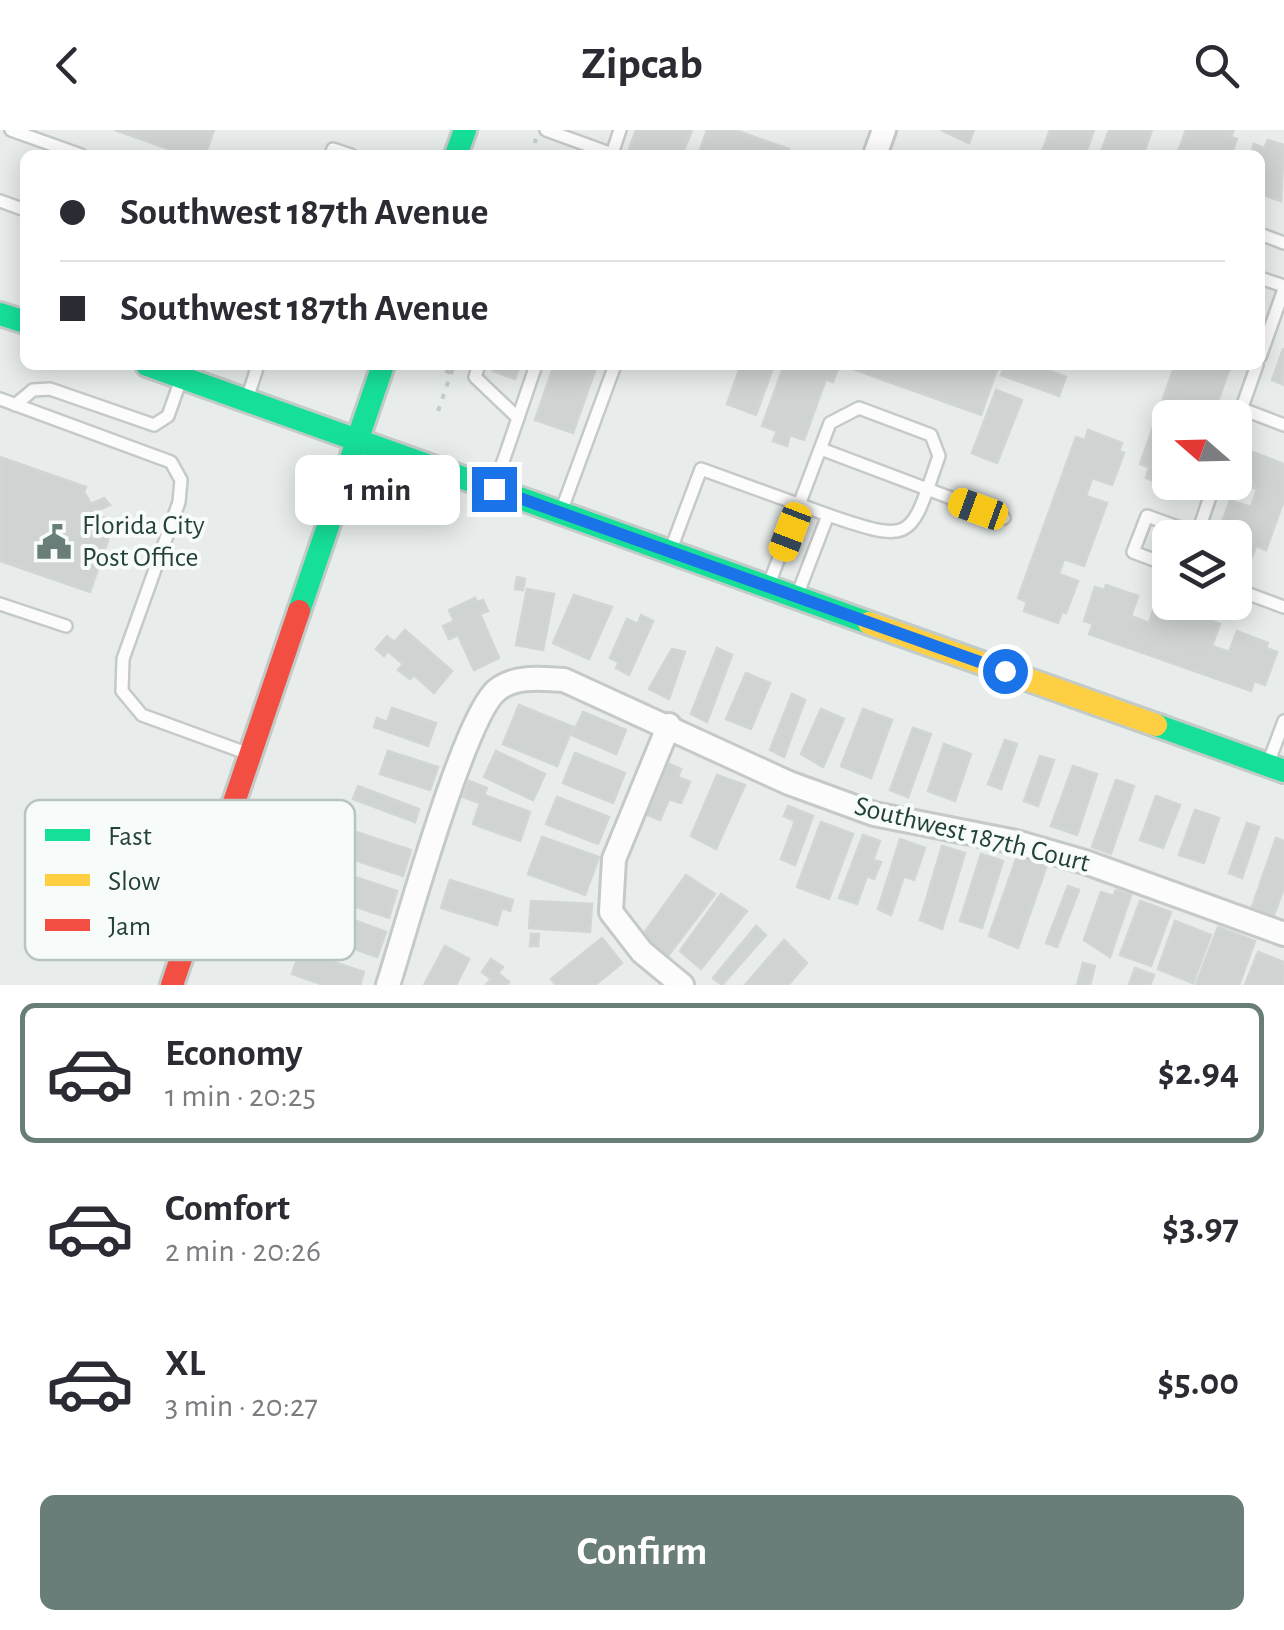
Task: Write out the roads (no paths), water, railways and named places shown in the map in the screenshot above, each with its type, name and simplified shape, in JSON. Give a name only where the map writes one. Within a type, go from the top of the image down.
[{"type":"street","points":[[160,370],[1276,768]]},
{"type":"street","points":[[237,800],[382,370]]},
{"type":"street","name":"Southwest 187th Court","points":[[388,985],[469,732],[496,690],[528,678],[564,680],[789,784],[874,814],[1016,842],[1085,862],[1284,934]]},
{"type":"street","points":[[668,725],[614,859],[611,912],[642,952],[682,985]]},
{"type":"street","points":[[172,985],[181,960]]},
{"type":"lane","points":[[11,130],[67,150]]},
{"type":"lane","points":[[546,130],[601,150]]},
{"type":"lane","points":[[1265,343],[1284,288]]},
{"type":"lane","points":[[246,400],[256,370]]},
{"type":"lane","points":[[477,370],[475,377],[518,418]]},
{"type":"lane","points":[[494,489],[534,370]]},
{"type":"lane","points":[[560,513],[613,370]]},
{"type":"lane","points":[[1245,400],[1255,370]]},
{"type":"lane","points":[[15,404],[33,390],[50,389],[154,425],[168,416],[182,378]]},
{"type":"lane","points":[[0,399],[171,462],[181,480],[180,502],[122,659],[122,691],[142,715],[253,755]]},
{"type":"lane","points":[[670,552],[700,469],[800,504],[882,534],[901,531],[918,518],[940,456],[931,435],[859,408],[830,423],[821,449],[800,504],[768,587]]},
{"type":"lane","points":[[1252,413],[1284,425]]},
{"type":"lane","points":[[821,449],[1004,518]]},
{"type":"lane","points":[[796,597],[828,515]]},
{"type":"lane","points":[[1152,559],[1133,552],[1147,516],[1157,520]]},
{"type":"lane","points":[[1252,596],[1284,608]]},
{"type":"lane","points":[[0,604],[66,626]]},
{"type":"lane","points":[[1276,768],[1284,721]]},
{"type":"place","name":"Florida City Post Office","points":[[54,542]]}]
